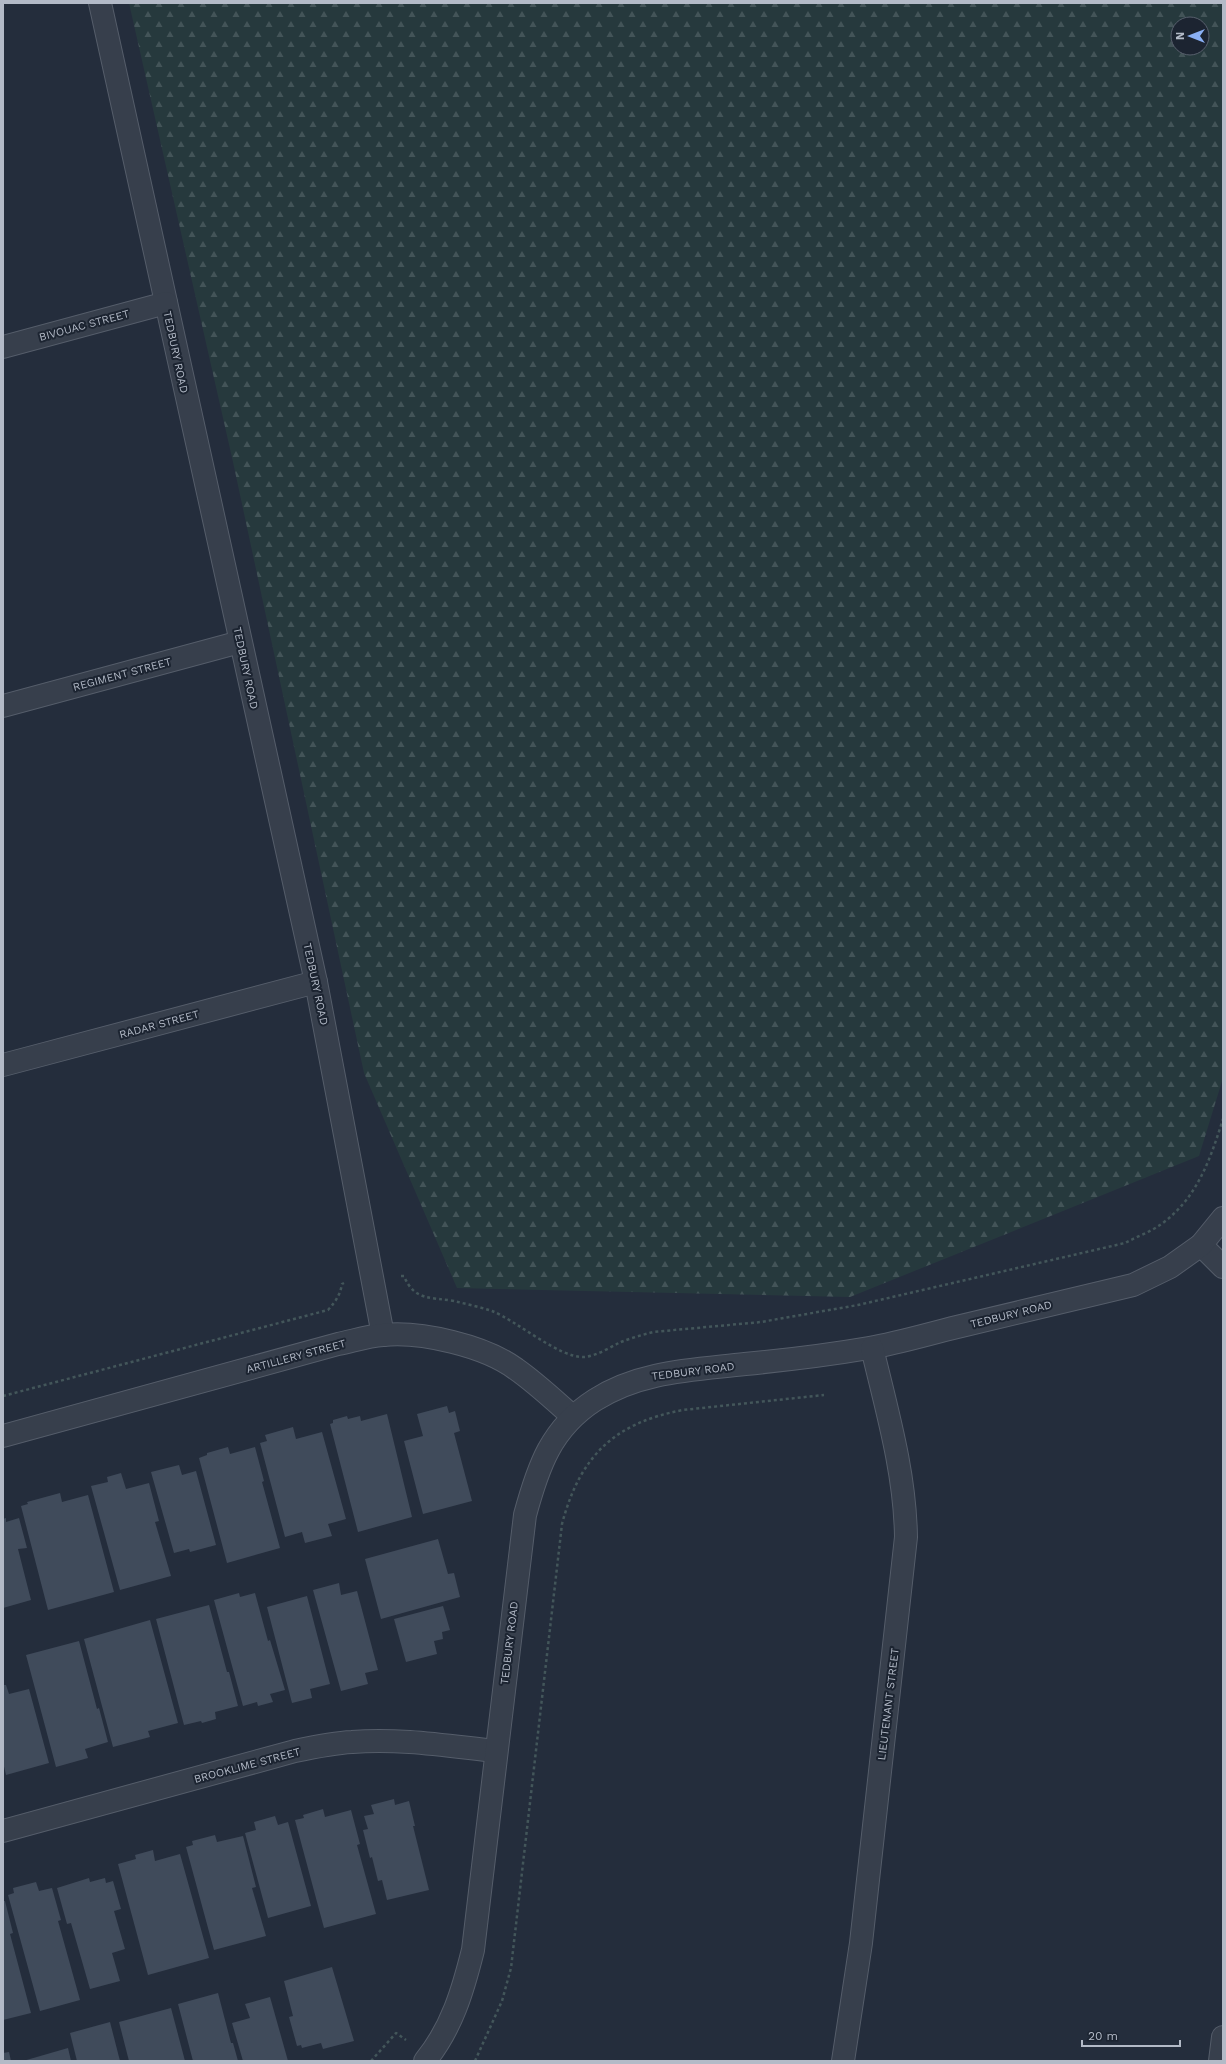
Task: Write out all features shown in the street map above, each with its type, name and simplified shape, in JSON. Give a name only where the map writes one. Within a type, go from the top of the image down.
[{"type":"street","name":"TEDBURY ROAD","points":[[100,3],[316,982],[383,1335]]},
{"type":"street","name":"BIVOUAC STREET","points":[[3,347],[166,303]]},
{"type":"street","name":"REGIMENT STREET","points":[[3,706],[240,642]]},
{"type":"street","name":"RADAR STREET","points":[[3,1066],[316,982]]},
{"type":"street","name":"TEDBURY ROAD","points":[[425,2061],[444,2033],[458,2005],[473,1950],[525,1515],[534,1481],[546,1453],[558,1432],[572,1416],[596,1399],[640,1378],[666,1372],[817,1356],[872,1348],[1133,1285],[1170,1267],[1201,1245],[1223,1218]]},
{"type":"street","points":[[1201,1245],[1223,1266]]},
{"type":"street","name":"ARTILLERY STREET","points":[[3,1436],[338,1344],[383,1335],[419,1335],[451,1341],[483,1352],[515,1368],[572,1416]]},
{"type":"street","name":"LIEUTENANT STREET","points":[[843,2061],[862,1927],[906,1537],[902,1478],[872,1348]]},
{"type":"street","name":"BROOKLIME STREET","points":[[3,1831],[295,1751],[324,1745],[353,1742],[399,1741],[496,1751]]},
{"type":"street","points":[[1220,2061],[1223,2037]]},
{"type":"path","points":[[397,1277],[404,1276],[410,1289],[416,1294],[492,1312],[567,1353],[584,1357],[638,1336],[653,1332],[761,1322],[858,1305],[1125,1243],[1160,1225],[1179,1209],[1194,1189],[1209,1164],[1223,1119]]},
{"type":"path","points":[[3,1396],[328,1310],[341,1292],[342,1284],[347,1283]]},
{"type":"path","points":[[475,2061],[502,2002],[511,1968],[562,1524],[575,1486],[586,1466],[601,1448],[620,1432],[640,1422],[663,1414],[683,1410],[824,1395]]},
{"type":"green space","points":[[129,3],[1223,3],[1223,1078],[1199,1156],[850,1297],[457,1288],[364,1073],[233,462]]},
{"type":"building","points":[[447,1406],[449,1413],[455,1411],[460,1431],[454,1433],[472,1501],[423,1514],[404,1441],[423,1436],[417,1414]]},
{"type":"building","points":[[387,1414],[412,1517],[358,1532],[330,1424],[333,1423],[333,1420],[347,1416],[348,1419],[360,1416],[361,1421]]},
{"type":"building","points":[[293,1427],[296,1439],[322,1432],[346,1519],[328,1524],[332,1536],[305,1543],[302,1532],[285,1537],[260,1443],[267,1441],[265,1435]]},
{"type":"building","points":[[228,1447],[230,1454],[255,1447],[264,1481],[262,1482],[280,1548],[227,1563],[199,1458],[207,1455],[207,1453]]},
{"type":"building","points":[[179,1465],[182,1475],[196,1471],[216,1545],[190,1552],[189,1549],[174,1553],[151,1472]]},
{"type":"building","points":[[121,1473],[126,1489],[149,1483],[159,1521],[155,1522],[171,1576],[120,1590],[91,1486],[108,1482],[107,1477]]},
{"type":"building","points":[[60,1493],[62,1502],[88,1495],[114,1592],[48,1610],[21,1506],[28,1504],[27,1502]]},
{"type":"building","points":[[6,1518],[6,1522],[19,1518],[27,1548],[18,1549],[31,1600],[3,1608],[3,1519]]},
{"type":"building","points":[[438,1539],[448,1574],[454,1573],[460,1597],[381,1619],[365,1559]]},
{"type":"building","points":[[339,1583],[341,1595],[357,1591],[378,1670],[365,1673],[368,1684],[341,1691],[313,1590]]},
{"type":"building","points":[[239,1593],[240,1597],[255,1593],[268,1641],[270,1640],[285,1690],[270,1694],[273,1702],[258,1706],[257,1702],[243,1706],[214,1600]]},
{"type":"building","points":[[307,1596],[330,1684],[310,1689],[312,1698],[292,1703],[267,1607]]},
{"type":"building","points":[[209,1605],[238,1706],[215,1712],[216,1719],[202,1723],[201,1721],[184,1725],[156,1619]]},
{"type":"building","points":[[443,1606],[450,1630],[442,1632],[443,1639],[434,1641],[437,1654],[406,1662],[394,1619]]},
{"type":"building","points":[[150,1620],[178,1723],[148,1731],[150,1737],[113,1747],[84,1639]]},
{"type":"building","points":[[79,1641],[97,1709],[99,1708],[108,1742],[85,1749],[88,1758],[56,1767],[26,1655]]},
{"type":"building","points":[[3,1685],[6,1685],[9,1694],[29,1689],[49,1763],[6,1775],[3,1762]]},
{"type":"building","points":[[394,1799],[395,1805],[409,1801],[415,1826],[413,1826],[429,1890],[387,1900],[382,1880],[378,1881],[372,1857],[370,1858],[363,1830],[368,1829],[364,1816],[374,1814],[371,1805]]},
{"type":"building","points":[[323,1809],[325,1817],[351,1810],[360,1844],[357,1845],[376,1914],[324,1928],[295,1820],[304,1818],[303,1815]]},
{"type":"building","points":[[275,1816],[278,1825],[288,1822],[311,1906],[268,1918],[245,1833],[256,1830],[254,1822]]},
{"type":"building","points":[[215,1835],[217,1842],[243,1836],[256,1887],[252,1888],[266,1936],[214,1950],[186,1847],[193,1845],[192,1841]]},
{"type":"building","points":[[153,1850],[155,1861],[180,1854],[209,1958],[148,1975],[118,1864],[136,1859],[135,1855]]},
{"type":"building","points":[[89,1878],[90,1882],[105,1878],[106,1883],[113,1881],[121,1909],[114,1911],[125,1949],[112,1953],[120,1981],[90,1989],[71,1923],[67,1924],[57,1888]]},
{"type":"building","points":[[36,1882],[39,1891],[52,1888],[61,1920],[58,1921],[80,2000],[40,2011],[8,1895],[14,1893],[13,1888]]},
{"type":"building","points":[[3,1901],[5,1901],[13,1933],[10,1934],[31,2013],[3,2020]]},
{"type":"building","points":[[332,1967],[354,2041],[323,2049],[321,2043],[302,2048],[301,2045],[297,2046],[289,2017],[293,2016],[284,1981]]},
{"type":"building","points":[[218,1993],[231,2043],[233,2043],[238,2061],[193,2061],[178,2004]]},
{"type":"building","points":[[270,1997],[288,2061],[243,2061],[232,2023],[250,2018],[245,2004]]},
{"type":"building","points":[[171,2008],[185,2061],[129,2061],[119,2022]]},
{"type":"building","points":[[110,2022],[120,2061],[77,2061],[70,2033]]},
{"type":"building","points":[[68,2048],[71,2061],[23,2061]]},
{"type":"building","points":[[9,2052],[11,2061],[3,2061],[3,2053]]}]
